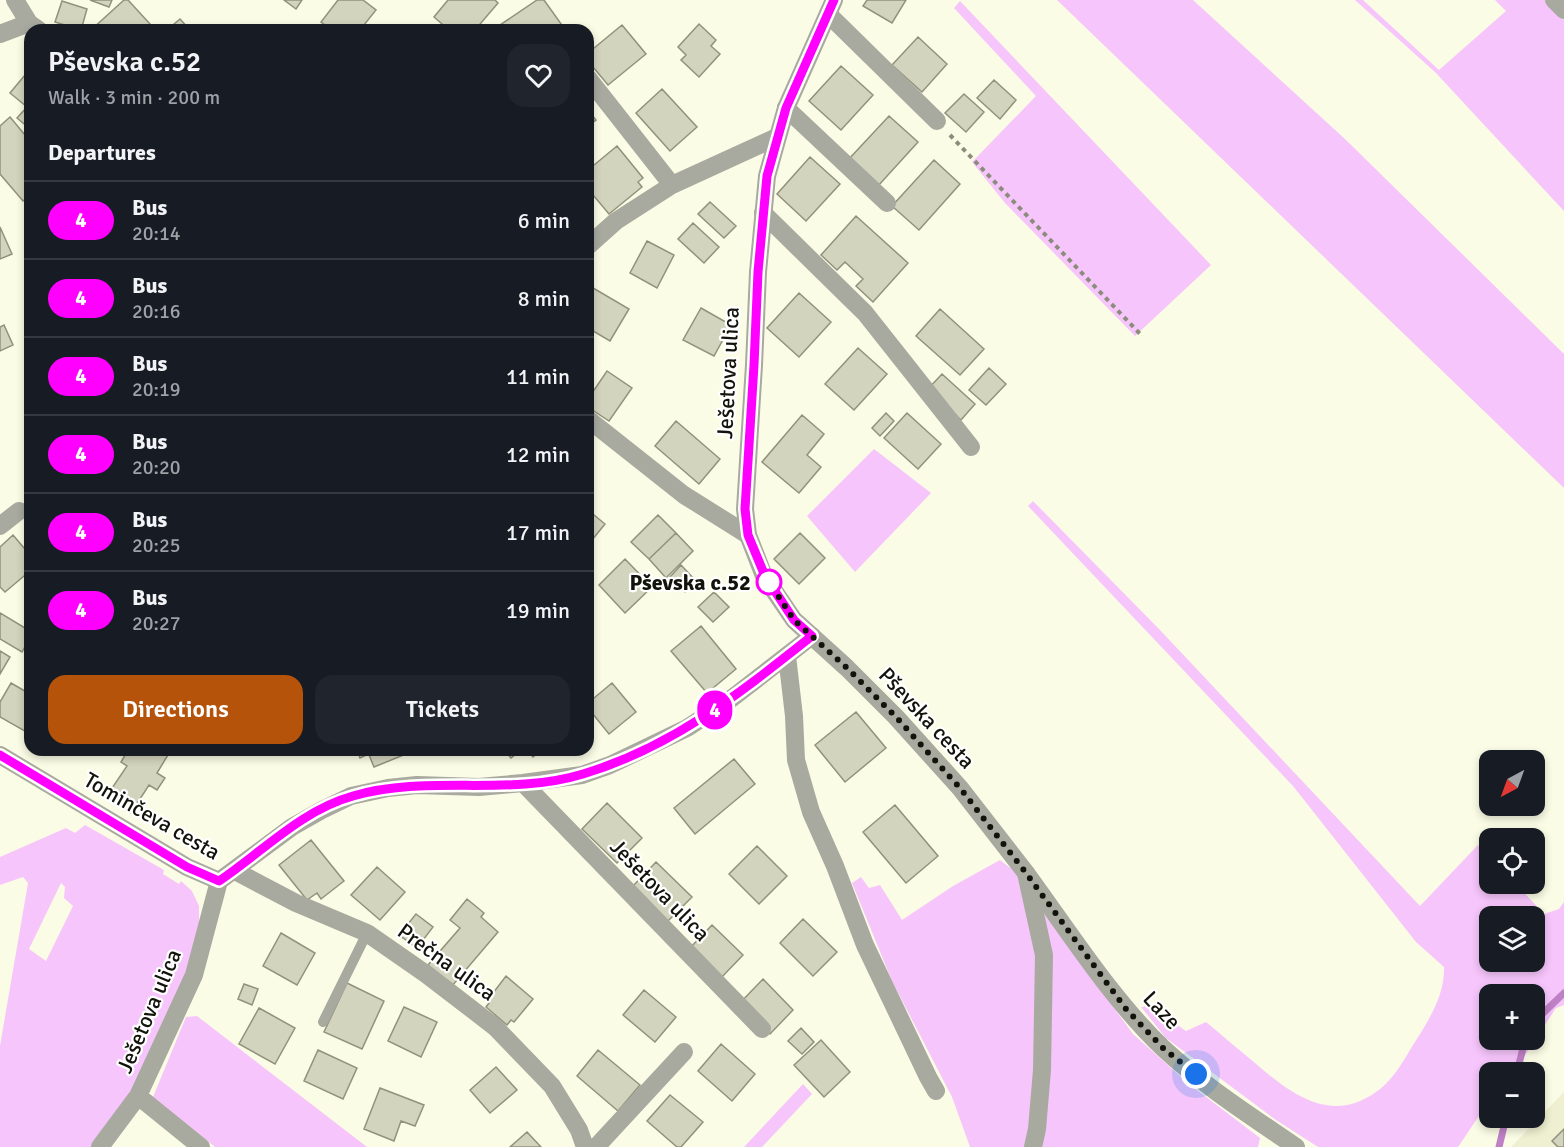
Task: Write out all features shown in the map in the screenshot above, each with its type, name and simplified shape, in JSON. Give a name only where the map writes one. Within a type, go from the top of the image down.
[{"type":"street","points":[[15,0],[33,24]]},
{"type":"street","points":[[1554,0],[1564,10]]},
{"type":"street","name":"Ješetova ulica","points":[[748,535],[745,509],[758,272],[767,176],[786,108],[831,7],[937,122]]},
{"type":"street","points":[[0,34],[24,28]]},
{"type":"street","points":[[594,86],[672,185]]},
{"type":"street","points":[[786,108],[887,203]]},
{"type":"street","points":[[594,241],[616,221],[672,185],[777,137]]},
{"type":"street","points":[[763,213],[865,313],[971,447]]},
{"type":"street","points":[[594,424],[684,495],[748,535]]},
{"type":"street","points":[[0,526],[18,511]]},
{"type":"street","name":"Pševska cesta","points":[[748,535],[755,556],[776,594],[794,620],[896,717],[960,788],[1026,873],[1044,955],[1042,1070],[1037,1129],[1033,1147]]},
{"type":"street","points":[[227,876],[292,827],[351,796],[407,786],[479,787],[523,783],[582,775],[610,765],[687,728],[727,702],[812,636]]},
{"type":"street","points":[[787,656],[794,716],[796,760],[811,812],[835,866],[865,945],[936,1091]]},
{"type":"street","name":"Tominčeva cesta","points":[[0,755],[187,867],[227,876]]},
{"type":"street","name":"Ješetova ulica","points":[[523,783],[762,1029]]},
{"type":"street","name":"Laze","points":[[1026,873],[1126,1009],[1164,1049],[1227,1100],[1296,1147]]},
{"type":"street","name":"Ješetova ulica","points":[[100,1147],[138,1096],[194,975],[227,876]]},
{"type":"street","name":"Prečna ulica","points":[[227,876],[367,933],[426,974],[495,1027],[552,1086],[579,1130],[585,1147]]},
{"type":"street","points":[[596,1147],[684,1052]]},
{"type":"street","name":"Ješetova ulica","points":[[138,1096],[201,1147]]},
{"type":"lane","points":[[323,1022],[367,933]]},
{"type":"path","points":[[937,122],[1142,336]]},
{"type":"shaded area","points":[[1057,0],[1193,0],[1345,139],[1564,354],[1564,488]]},
{"type":"shaded area","points":[[1355,0],[1363,0],[1439,70],[1506,11],[1495,0],[1545,0],[1564,20],[1564,211],[1436,73]]},
{"type":"shaded area","points":[[960,1],[1211,265],[1135,336],[1005,203],[972,162],[1036,96],[954,8]]},
{"type":"shaded area","points":[[874,449],[931,493],[855,572],[807,516]]},
{"type":"shaded area","points":[[1033,501],[1159,629],[1420,906],[1478,845],[1479,894],[1525,894],[1537,906],[1479,906],[1479,972],[1545,972],[1545,914],[1559,909],[1564,902],[1564,1005],[1556,1008],[1545,1025],[1545,984],[1479,984],[1479,1050],[1528,1050],[1521,1062],[1479,1062],[1479,1116],[1458,1147],[1318,1147],[1276,1120],[1166,1038],[1141,1007],[1150,1006],[1186,1031],[1206,1022],[1282,1085],[1311,1101],[1343,1106],[1359,1101],[1376,1092],[1395,1073],[1438,1000],[1444,967],[1416,942],[1293,786],[1028,506]]},
{"type":"shaded area","points":[[85,825],[164,870],[163,874],[179,884],[181,881],[192,891],[199,906],[199,922],[189,971],[128,1098],[91,1147],[0,1147],[0,1046],[28,883],[23,877],[0,885],[0,857],[66,828],[75,833]],"holes":[[[61,883],[65,887],[64,898],[73,906],[46,961],[29,949]]]},
{"type":"shaded area","points":[[1000,860],[1009,867],[1026,873],[1032,896],[1133,1034],[1189,1084],[1260,1138],[1258,1147],[970,1147],[952,1097],[892,981],[852,883],[861,877],[869,888],[880,885],[902,920],[953,886]]},
{"type":"shaded area","points":[[197,1016],[367,1147],[215,1147],[153,1097],[186,1017]]},
{"type":"shaded area","points":[[803,1084],[812,1094],[762,1147],[744,1147]]},
{"type":"shaded area","points":[[1564,1092],[1564,1147],[1511,1147],[1529,1128],[1545,1128],[1545,1112]]},
{"type":"building","points":[[90,0],[112,0],[109,7]]},
{"type":"building","points":[[124,0],[128,0],[150,24],[98,24]]},
{"type":"building","points":[[284,0],[302,0],[296,9]]},
{"type":"building","points":[[338,0],[363,0],[376,10],[365,24],[324,24],[321,22]]},
{"type":"building","points":[[448,0],[495,0],[498,3],[480,24],[442,24],[434,17]]},
{"type":"building","points":[[537,0],[544,0],[561,24],[501,24]]},
{"type":"building","points":[[867,0],[906,0],[892,23],[863,6]]},
{"type":"building","points":[[62,1],[87,9],[83,24],[55,22]]},
{"type":"building","points":[[180,19],[185,24],[174,24]]},
{"type":"building","points":[[699,24],[716,40],[711,46],[720,54],[699,77],[681,60],[686,55],[678,47]]},
{"type":"building","points":[[622,25],[646,54],[608,85],[594,68],[594,48]]},
{"type":"building","points":[[918,37],[947,64],[922,92],[892,65]]},
{"type":"building","points":[[841,66],[873,95],[841,130],[809,101]]},
{"type":"building","points":[[24,76],[24,105],[10,93]]},
{"type":"building","points":[[994,80],[1016,100],[1000,119],[977,98]]},
{"type":"building","points":[[662,89],[697,127],[670,151],[636,113]]},
{"type":"building","points":[[964,94],[984,112],[966,132],[945,113]]},
{"type":"building","points":[[24,110],[24,124],[17,118]]},
{"type":"building","points":[[889,116],[918,142],[878,186],[848,160]]},
{"type":"building","points":[[10,117],[24,134],[23,201],[0,174],[0,126]]},
{"type":"building","points":[[617,146],[643,178],[638,182],[642,187],[609,214],[594,196],[594,165]]},
{"type":"building","points":[[810,157],[840,184],[806,221],[777,194]]},
{"type":"building","points":[[934,160],[960,184],[919,230],[892,206]]},
{"type":"building","points":[[710,202],[736,226],[724,238],[698,214]]},
{"type":"building","points":[[856,216],[908,263],[873,302],[856,286],[863,279],[845,262],[837,270],[821,255]]},
{"type":"building","points":[[693,223],[719,247],[704,263],[678,239]]},
{"type":"building","points":[[0,227],[12,254],[0,259]]},
{"type":"building","points":[[647,241],[674,255],[657,288],[630,273]]},
{"type":"building","points":[[594,289],[629,309],[610,341],[594,332]]},
{"type":"building","points":[[799,293],[831,322],[799,357],[767,328]]},
{"type":"building","points":[[701,308],[731,325],[714,356],[683,340]]},
{"type":"building","points":[[940,309],[984,349],[960,375],[916,336]]},
{"type":"building","points":[[4,325],[13,345],[0,351],[0,327]]},
{"type":"building","points":[[858,348],[887,374],[854,410],[825,384]]},
{"type":"building","points":[[989,368],[1006,384],[986,405],[969,390]]},
{"type":"building","points":[[607,371],[632,388],[609,421],[594,411],[594,390]]},
{"type":"building","points":[[942,374],[975,404],[961,420],[928,389]]},
{"type":"building","points":[[886,413],[894,421],[880,436],[872,428]]},
{"type":"building","points":[[907,413],[941,444],[918,469],[884,438]]},
{"type":"building","points":[[802,415],[824,434],[807,455],[821,467],[799,493],[762,462]]},
{"type":"building","points":[[676,421],[720,459],[699,484],[655,446]]},
{"type":"building","points":[[594,515],[605,524],[594,538]]},
{"type":"building","points":[[658,515],[676,533],[649,559],[631,542]]},
{"type":"building","points":[[676,533],[693,551],[666,578],[649,559]]},
{"type":"building","points":[[800,533],[825,558],[799,584],[774,559]]},
{"type":"building","points":[[13,535],[24,548],[24,576],[5,592],[0,587],[0,547]]},
{"type":"building","points":[[625,559],[652,587],[625,613],[599,585]]},
{"type":"building","points":[[681,565],[696,581],[685,592],[670,577]]},
{"type":"building","points":[[714,592],[729,607],[713,622],[698,607]]},
{"type":"building","points":[[0,613],[24,627],[22,652],[0,639]]},
{"type":"building","points":[[701,626],[736,669],[707,693],[671,651]]},
{"type":"building","points":[[0,651],[10,657],[0,674]]},
{"type":"building","points":[[11,683],[24,691],[24,731],[0,717],[0,702]]},
{"type":"building","points":[[612,683],[636,712],[609,734],[594,715],[594,698]]},
{"type":"building","points":[[856,712],[886,748],[845,782],[815,745]]},
{"type":"building","points":[[124,756],[167,756],[157,773],[165,778],[157,790],[149,785],[131,813],[106,797],[127,766],[121,762]]},
{"type":"building","points":[[369,756],[401,756],[374,767]]},
{"type":"building","points":[[734,759],[755,784],[695,834],[674,808]]},
{"type":"building","points":[[607,803],[642,838],[617,863],[582,829]]},
{"type":"building","points":[[895,805],[938,856],[906,883],[863,832]]},
{"type":"building","points":[[311,840],[344,881],[321,899],[317,893],[307,900],[279,865]]},
{"type":"building","points":[[757,846],[787,876],[759,904],[729,874]]},
{"type":"building","points":[[656,862],[692,897],[667,922],[632,887]]},
{"type":"building","points":[[377,867],[405,892],[380,920],[351,895]]},
{"type":"building","points":[[467,899],[484,913],[481,917],[498,932],[452,986],[428,965],[460,928],[450,920]]},
{"type":"building","points":[[416,914],[433,927],[417,948],[399,935]]},
{"type":"building","points":[[803,919],[837,952],[813,976],[780,943]]},
{"type":"building","points":[[712,925],[743,955],[719,980],[688,950]]},
{"type":"building","points":[[281,933],[315,953],[297,985],[263,966]]},
{"type":"building","points":[[506,976],[533,999],[514,1022],[511,1020],[507,1025],[486,1007],[489,1003],[487,1001]]},
{"type":"building","points":[[763,979],[793,1010],[770,1034],[739,1004]]},
{"type":"building","points":[[347,983],[384,1001],[362,1049],[324,1032]]},
{"type":"building","points":[[244,984],[258,989],[252,1005],[238,999]]},
{"type":"building","points":[[644,990],[676,1017],[655,1042],[623,1015]]},
{"type":"building","points":[[404,1007],[437,1022],[421,1057],[388,1041]]},
{"type":"building","points":[[259,1008],[295,1028],[275,1064],[239,1044]]},
{"type":"building","points":[[801,1028],[814,1042],[802,1054],[788,1041]]},
{"type":"building","points":[[821,1040],[850,1072],[824,1097],[794,1065]]},
{"type":"building","points":[[721,1044],[755,1074],[732,1101],[698,1071]]},
{"type":"building","points":[[318,1050],[357,1068],[343,1099],[304,1081]]},
{"type":"building","points":[[598,1050],[640,1085],[618,1111],[577,1076]]},
{"type":"building","points":[[496,1067],[517,1090],[490,1113],[470,1090]]},
{"type":"building","points":[[380,1088],[424,1105],[415,1126],[401,1121],[394,1141],[364,1129]]},
{"type":"building","points":[[670,1095],[703,1122],[681,1147],[677,1147],[647,1121]]},
{"type":"building","points":[[1564,1129],[1564,1147],[1558,1147],[1552,1141]]},
{"type":"building","points":[[527,1132],[541,1147],[510,1147]]},
{"type":"waterway","points":[[1545,1011],[1564,993]]},
{"type":"waterway","points":[[1520,1062],[1522,1050]]},
{"type":"waterway","points":[[1499,1147],[1504,1128]]},
{"type":"bus line","name":"4","points":[[0,755],[187,867],[219,881],[292,827],[351,796],[388,788],[417,785],[479,787],[554,780],[582,775],[610,765],[687,728],[727,702],[812,636],[794,620],[765,576],[748,535],[745,509],[758,272],[767,176],[786,108],[834,0]]},
{"type":"place","name":"Pševska c.52","points":[[769,582]]},
{"type":"route","points":[[769,582],[765,576],[794,620],[896,717],[960,788],[1126,1009],[1164,1049],[1196,1074]]}]
